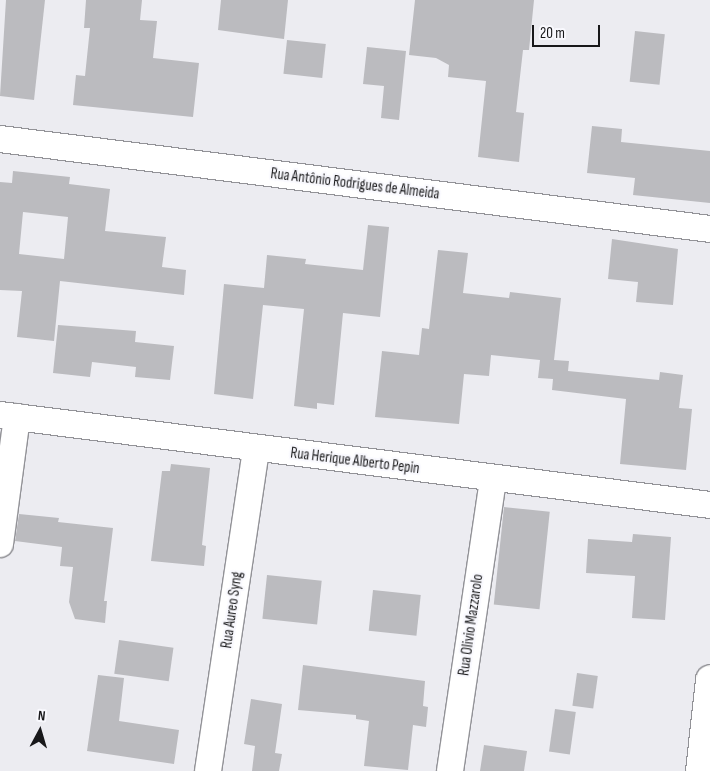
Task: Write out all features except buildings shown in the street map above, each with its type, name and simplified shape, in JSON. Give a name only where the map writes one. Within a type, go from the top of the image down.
[{"type":"street","name":"Rua Antônio Rodrigues de Almeida","points":[[0,139],[710,229]]},
{"type":"street","name":"Rua Herique Alberto Pepin","points":[[8,416],[256,449],[710,505]]},
{"type":"street","points":[[0,544],[8,416]]},
{"type":"street","name":"Rua Aureo Syng","points":[[208,771],[256,449]]},
{"type":"street","name":"Rua Olivio Mazzarolo","points":[[450,771],[493,479]]},
{"type":"street","points":[[700,771],[710,680]]}]
